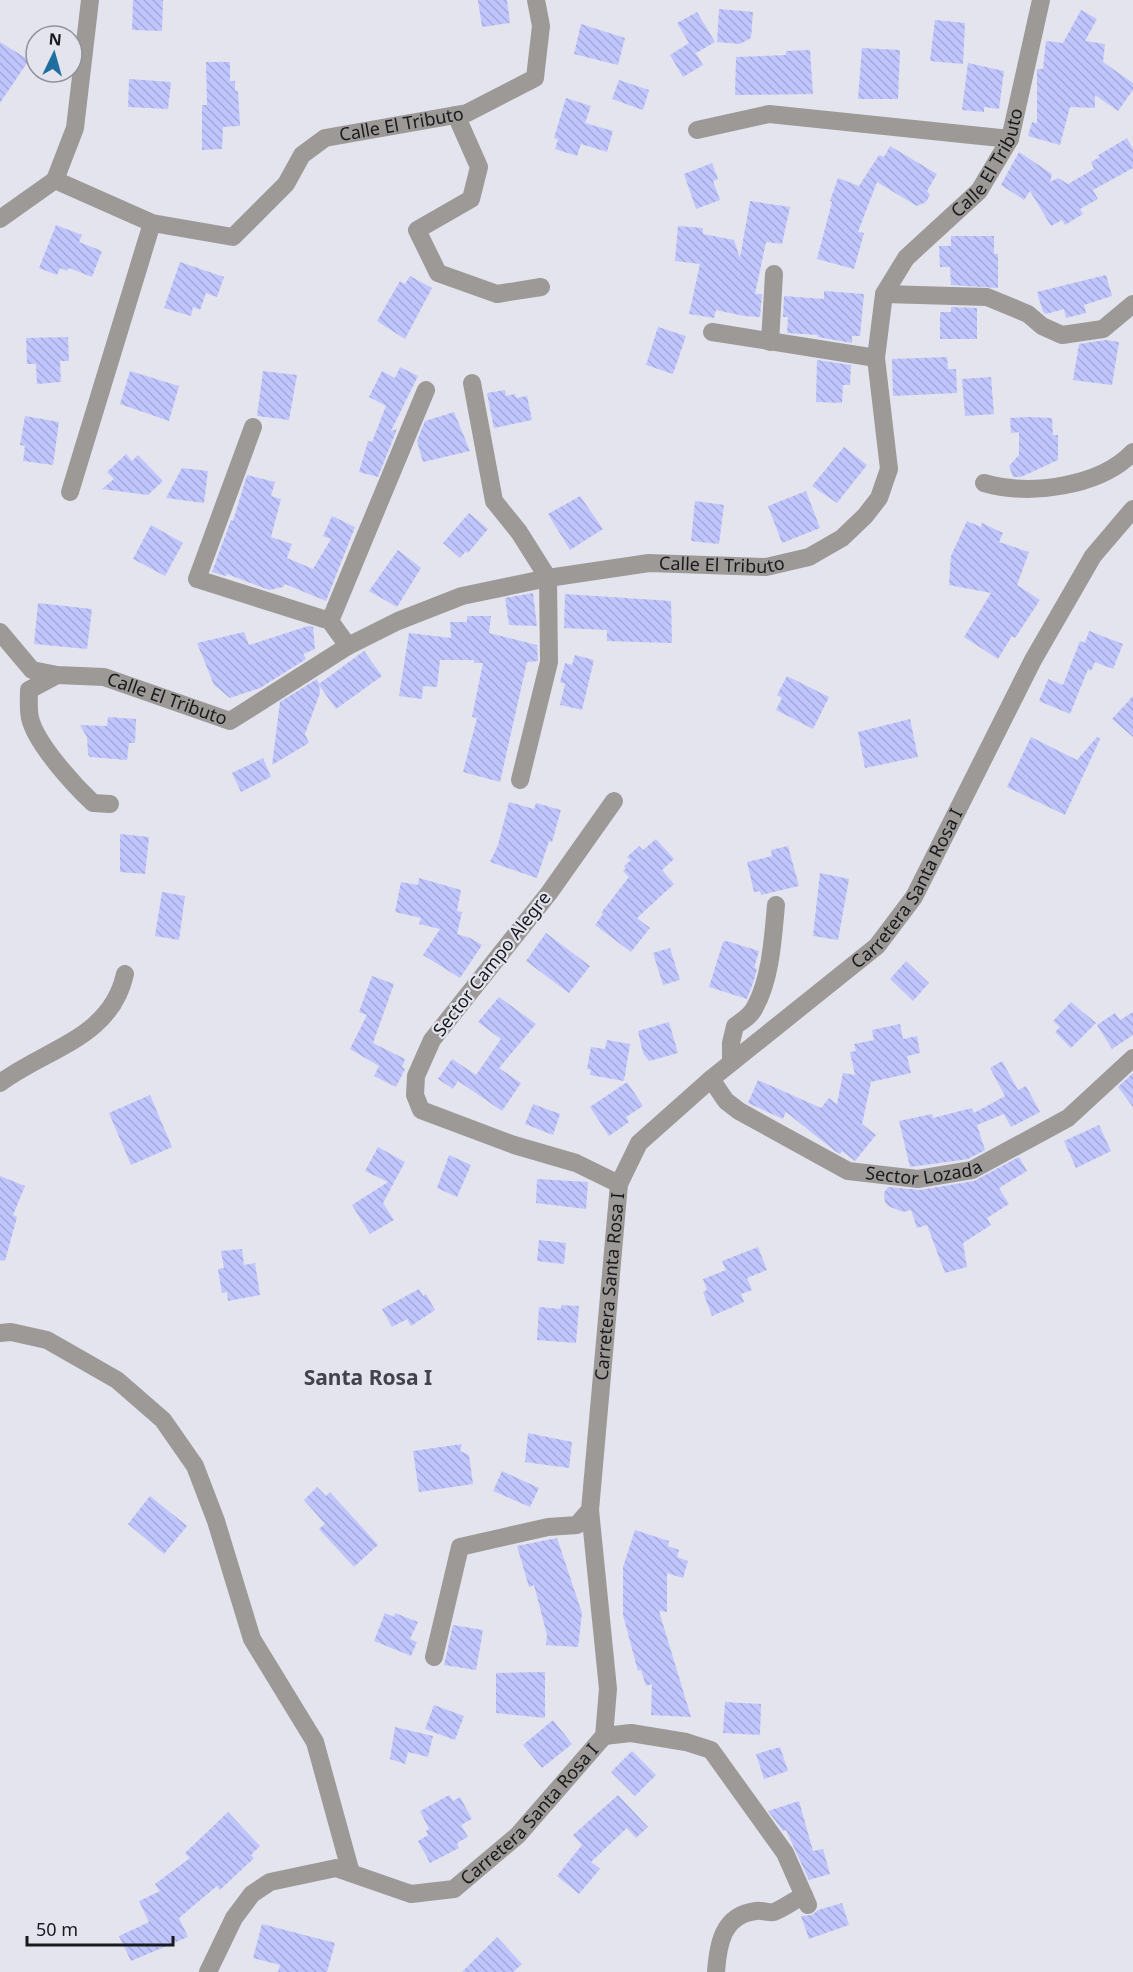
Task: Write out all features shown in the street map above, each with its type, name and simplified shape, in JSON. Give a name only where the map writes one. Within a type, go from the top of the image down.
[{"type":"street","points":[[0,219],[55,180],[75,128],[90,0]]},
{"type":"street","name":"Calle El Tributo","points":[[55,180],[152,224],[233,237],[285,184],[303,155],[325,138],[467,113],[535,78],[541,26],[536,0]]},
{"type":"street","name":"Calle El Tributo","points":[[0,654],[15,664],[32,670],[57,675],[104,677],[230,721],[348,646],[398,621],[462,596],[548,578],[649,563],[766,567],[808,557],[842,538],[865,516],[879,498],[889,469],[876,358],[884,294],[906,258],[979,191],[1010,139],[1041,0]]},
{"type":"street","points":[[697,130],[769,114],[1010,139]]},
{"type":"street","points":[[456,115],[479,167],[471,199],[417,230],[438,273],[497,294],[541,287]]},
{"type":"street","points":[[70,492],[152,224]]},
{"type":"street","points":[[770,342],[774,274]]},
{"type":"street","points":[[884,294],[987,297],[1028,314],[1041,326],[1062,335],[1102,328],[1133,304]]},
{"type":"street","points":[[712,332],[876,358]]},
{"type":"street","points":[[472,383],[494,501],[519,532],[548,578],[549,662],[520,780]]},
{"type":"street","points":[[330,621],[426,390]]},
{"type":"street","points":[[253,427],[197,579],[330,621],[348,646]]},
{"type":"street","points":[[984,483],[1007,489],[1025,490],[1054,486],[1100,476],[1123,462],[1133,452]]},
{"type":"street","name":"Carretera Santa Rosa I","points":[[208,1972],[234,1918],[252,1894],[270,1882],[287,1876],[336,1868],[411,1894],[454,1889],[518,1835],[603,1736],[608,1689],[590,1510],[619,1184],[639,1143],[731,1062],[877,946],[914,897],[1033,660],[1093,556],[1133,509]]},
{"type":"street","points":[[0,632],[32,670]]},
{"type":"street","points":[[57,675],[29,690],[30,719],[52,757],[72,783],[93,803],[110,804]]},
{"type":"street","name":"Sector Campo Alegre","points":[[614,801],[549,893],[432,1040],[417,1076],[415,1095],[421,1110],[514,1145],[576,1163],[619,1184]]},
{"type":"street","points":[[731,1062],[731,1043],[735,1026],[749,1016],[756,1006],[769,962],[776,905]]},
{"type":"street","points":[[0,1083],[70,1042],[106,1016],[121,992],[125,974]]},
{"type":"street","name":"Sector Lozada","points":[[711,1079],[726,1101],[739,1111],[848,1171],[918,1179],[972,1170],[1068,1118],[1133,1058]]},
{"type":"street","points":[[0,1333],[11,1332],[47,1340],[117,1380],[163,1420],[195,1466],[216,1521],[252,1639],[315,1742],[351,1873]]},
{"type":"street","points":[[434,1657],[460,1547],[548,1527],[577,1525],[590,1510]]},
{"type":"street","points":[[603,1736],[631,1732],[686,1742],[711,1750],[785,1853],[806,1900],[773,1912],[755,1911],[739,1916],[727,1925],[719,1941],[716,1972]]},
{"type":"building","points":[[133,0],[163,0],[162,31],[132,30]]},
{"type":"building","points":[[478,0],[507,0],[510,23],[482,27]]},
{"type":"building","points":[[719,9],[753,12],[751,38],[740,44],[717,42]]},
{"type":"building","points":[[1081,10],[1097,19],[1085,41],[1105,44],[1103,62],[1133,83],[1133,90],[1118,111],[1095,95],[1095,108],[1070,107],[1060,145],[1028,136],[1032,122],[1037,123],[1037,69],[1043,69],[1046,41],[1063,43]]},
{"type":"building","points":[[697,12],[715,42],[696,53],[690,44],[703,65],[683,77],[670,55],[689,43],[677,23]]},
{"type":"building","points":[[935,20],[965,23],[963,64],[930,61]]},
{"type":"building","points":[[581,24],[625,38],[618,65],[574,54]]},
{"type":"building","points":[[0,42],[24,57],[24,67],[0,103]]},
{"type":"building","points":[[862,48],[900,50],[898,99],[858,99]]},
{"type":"building","points":[[810,50],[813,94],[735,95],[736,57],[786,55],[786,51]]},
{"type":"building","points":[[206,62],[230,62],[230,81],[235,81],[235,91],[238,91],[240,126],[223,127],[222,149],[202,150],[202,105],[207,105]]},
{"type":"building","points":[[968,63],[1004,71],[999,109],[984,107],[984,112],[962,110]]},
{"type":"building","points":[[129,79],[171,82],[168,109],[128,107]]},
{"type":"building","points":[[619,80],[649,90],[643,110],[612,99]]},
{"type":"building","points":[[566,98],[591,106],[585,123],[613,131],[607,152],[581,144],[577,156],[555,149],[558,139],[554,138]]},
{"type":"building","points":[[1127,138],[1133,149],[1133,168],[1093,190],[1098,199],[1080,209],[1083,214],[1065,225],[1062,220],[1051,226],[1030,191],[1024,200],[1001,185],[1019,152],[1052,174],[1050,182],[1058,178],[1068,184],[1094,169],[1091,162],[1100,157],[1097,156]]},
{"type":"building","points":[[890,146],[937,174],[927,191],[930,195],[926,202],[917,206],[877,182],[858,232],[864,233],[854,269],[817,259],[832,202],[830,201],[838,178],[859,186],[879,155],[884,157]]},
{"type":"building","points":[[712,163],[718,179],[713,181],[720,200],[696,209],[684,174]]},
{"type":"building","points":[[750,201],[790,207],[782,244],[766,242],[755,294],[762,294],[760,317],[716,310],[714,318],[689,314],[700,264],[675,261],[678,226],[703,228],[703,234],[734,240],[740,258]]},
{"type":"building","points":[[56,225],[82,235],[79,242],[102,251],[92,277],[69,268],[67,271],[60,268],[57,275],[39,268]]},
{"type":"building","points":[[951,236],[994,236],[994,254],[998,254],[998,288],[951,285],[950,267],[940,267],[939,246],[951,246]]},
{"type":"building","points":[[180,262],[224,277],[217,297],[206,293],[200,310],[193,307],[191,316],[164,308]]},
{"type":"building","points":[[1106,275],[1112,296],[1084,305],[1086,313],[1066,318],[1064,309],[1046,314],[1043,312],[1037,292]]},
{"type":"building","points":[[410,276],[432,288],[405,339],[377,321],[400,281],[405,284]]},
{"type":"building","points":[[824,291],[864,294],[860,336],[852,336],[852,343],[818,337],[818,335],[787,333],[788,317],[783,317],[784,296],[824,299]]},
{"type":"building","points":[[951,307],[977,308],[977,339],[940,339],[940,312],[951,312]]},
{"type":"building","points":[[658,327],[686,336],[673,374],[646,365]]},
{"type":"building","points":[[68,337],[69,361],[60,361],[61,382],[37,384],[36,364],[27,364],[26,338]]},
{"type":"building","points":[[1106,340],[1119,342],[1112,385],[1073,380],[1079,344]]},
{"type":"building","points":[[947,357],[948,369],[956,369],[957,393],[893,396],[892,359]]},
{"type":"building","points":[[817,360],[851,365],[850,385],[843,385],[842,403],[816,402]]},
{"type":"building","points":[[400,367],[418,376],[391,431],[397,429],[378,477],[359,472],[368,441],[372,442],[386,406],[369,397],[382,371],[395,378]]},
{"type":"building","points":[[130,371],[179,386],[169,421],[120,404]]},
{"type":"building","points":[[263,371],[297,375],[289,420],[257,416]]},
{"type":"building","points":[[991,377],[994,414],[965,416],[962,379]]},
{"type":"building","points":[[505,390],[506,396],[515,394],[516,398],[527,396],[532,420],[494,428],[487,393]]},
{"type":"building","points":[[454,412],[470,451],[423,462],[417,441],[425,421]]},
{"type":"building","points":[[25,416],[59,422],[53,465],[23,461],[25,446],[20,445]]},
{"type":"building","points":[[1010,418],[1052,418],[1053,435],[1058,435],[1058,460],[1021,477],[1013,477],[1009,466],[1019,455],[1019,432],[1011,433]]},
{"type":"building","points":[[844,447],[867,465],[837,503],[812,486]]},
{"type":"building","points":[[126,454],[132,461],[138,455],[163,481],[148,495],[102,489],[114,479],[107,472]]},
{"type":"building","points":[[182,468],[208,471],[204,503],[166,498]]},
{"type":"building","points":[[247,475],[275,482],[271,496],[281,499],[271,537],[292,544],[287,558],[313,569],[331,539],[323,536],[332,516],[355,527],[326,601],[285,584],[283,587],[269,590],[227,574],[226,576],[212,572],[231,520],[233,521]]},
{"type":"building","points":[[806,491],[820,528],[782,543],[768,506]]},
{"type":"building","points":[[580,496],[603,529],[570,550],[548,514]]},
{"type":"building","points":[[695,501],[724,505],[719,544],[691,541]]},
{"type":"building","points":[[469,513],[488,529],[468,553],[466,551],[460,558],[443,543]]},
{"type":"building","points":[[967,521],[981,527],[982,523],[1003,533],[999,542],[1029,552],[1017,585],[1040,600],[1015,638],[1012,636],[998,659],[964,637],[991,593],[949,585],[951,556]]},
{"type":"building","points":[[151,525],[183,543],[165,576],[133,559]]},
{"type":"building","points":[[398,550],[421,568],[397,607],[369,591]]},
{"type":"building","points":[[533,593],[537,626],[509,625],[505,598]]},
{"type":"building","points":[[565,594],[671,601],[672,643],[607,641],[607,630],[564,628]]},
{"type":"building","points":[[38,603],[92,609],[87,649],[34,644]]},
{"type":"building","points":[[467,616],[491,616],[489,633],[537,645],[538,661],[527,662],[500,782],[463,772],[477,718],[472,717],[483,663],[474,663],[474,660],[440,660],[437,687],[423,686],[422,699],[399,696],[409,633],[451,638],[450,622],[467,622]]},
{"type":"building","points":[[308,626],[313,627],[315,649],[303,654],[306,659],[260,688],[230,698],[214,685],[197,643],[244,632],[249,645]]},
{"type":"building","points":[[1089,631],[1123,644],[1113,669],[1095,662],[1091,671],[1088,669],[1070,714],[1039,701],[1048,679],[1063,685],[1080,641],[1085,643]]},
{"type":"building","points":[[364,651],[382,676],[336,709],[319,685],[320,693],[305,734],[309,743],[272,765],[280,702],[317,679],[319,684]]},
{"type":"building","points":[[575,655],[594,660],[582,710],[560,705],[565,684],[560,682],[565,663],[572,665]]},
{"type":"building","points":[[787,676],[829,697],[813,729],[776,710],[782,698],[777,695]]},
{"type":"building","points":[[1133,696],[1133,737],[1112,719]]},
{"type":"building","points":[[108,717],[136,719],[135,743],[129,743],[127,760],[90,757],[88,754],[87,737],[80,725],[107,726]]},
{"type":"building","points":[[910,719],[918,757],[865,768],[858,732]]},
{"type":"building","points":[[1031,737],[1077,760],[1097,737],[1100,739],[1065,815],[1007,787]]},
{"type":"building","points":[[263,758],[271,777],[241,792],[232,773]]},
{"type":"building","points":[[509,802],[534,809],[536,803],[561,810],[552,842],[549,841],[537,878],[490,862],[498,845]]},
{"type":"building","points":[[120,834],[149,837],[145,874],[120,872]]},
{"type":"building","points":[[656,839],[674,859],[662,870],[674,884],[637,918],[650,928],[631,952],[595,925],[603,914],[601,913],[629,877],[623,871],[626,868],[624,866],[631,860],[627,857],[639,846],[643,850]]},
{"type":"building","points":[[788,846],[799,886],[761,895],[760,891],[754,892],[747,862],[772,856],[771,850]]},
{"type":"building","points":[[820,873],[849,879],[838,940],[813,936]]},
{"type":"building","points":[[419,878],[461,890],[457,911],[462,912],[457,934],[482,945],[460,978],[423,955],[440,929],[419,924],[421,918],[395,912],[401,882],[418,885]]},
{"type":"building","points":[[162,892],[185,896],[179,940],[155,936]]},
{"type":"building","points":[[546,933],[590,966],[569,993],[526,961]]},
{"type":"building","points":[[727,941],[759,951],[754,968],[757,969],[747,999],[709,987],[723,942]]},
{"type":"building","points":[[670,948],[680,980],[663,985],[653,953]]},
{"type":"building","points":[[906,961],[929,983],[913,1001],[890,979]]},
{"type":"building","points":[[372,976],[394,984],[373,1043],[405,1059],[402,1067],[405,1069],[396,1087],[374,1076],[379,1066],[350,1049],[367,1015],[359,1012]]},
{"type":"building","points":[[499,997],[536,1024],[499,1068],[521,1083],[502,1111],[458,1081],[453,1089],[438,1079],[452,1059],[476,1075],[501,1039],[478,1022]]},
{"type":"building","points":[[1071,1002],[1096,1023],[1071,1048],[1055,1032],[1060,1027],[1053,1021]]},
{"type":"building","points":[[1133,1012],[1133,1035],[1112,1049],[1097,1025],[1115,1013],[1120,1020]]},
{"type":"building","points":[[669,1022],[678,1053],[649,1061],[643,1053],[638,1031]]},
{"type":"building","points":[[900,1024],[903,1039],[917,1036],[920,1053],[907,1056],[911,1073],[871,1082],[862,1124],[876,1135],[855,1161],[842,1151],[840,1154],[835,1151],[786,1112],[783,1119],[748,1103],[758,1080],[821,1108],[829,1098],[837,1104],[843,1073],[855,1075],[850,1052],[856,1051],[854,1044],[874,1040],[872,1030]]},
{"type":"building","points":[[607,1040],[630,1044],[624,1081],[590,1075],[591,1070],[587,1069],[591,1047],[605,1049]]},
{"type":"building","points":[[1002,1061],[1018,1090],[1026,1086],[1040,1112],[1011,1127],[1004,1114],[977,1125],[985,1150],[968,1159],[910,1167],[899,1121],[932,1114],[933,1118],[972,1108],[974,1113],[1005,1096],[990,1068]]},
{"type":"building","points":[[1133,1073],[1133,1107],[1118,1087]]},
{"type":"building","points":[[627,1082],[643,1106],[626,1117],[629,1122],[609,1136],[590,1107]]},
{"type":"building","points":[[150,1095],[172,1147],[131,1165],[109,1113]]},
{"type":"building","points":[[533,1104],[560,1114],[553,1135],[525,1124]]},
{"type":"building","points":[[1099,1125],[1111,1151],[1076,1168],[1064,1141]]},
{"type":"building","points":[[378,1147],[405,1162],[383,1203],[394,1220],[370,1234],[352,1205],[388,1182],[365,1171]]},
{"type":"building","points":[[449,1155],[471,1165],[457,1197],[437,1188]]},
{"type":"building","points":[[1019,1157],[1027,1171],[999,1188],[1009,1204],[987,1218],[991,1225],[963,1243],[967,1267],[945,1273],[927,1225],[917,1228],[911,1210],[903,1212],[888,1206],[885,1202],[884,1193],[888,1187],[920,1190],[974,1181]]},
{"type":"building","points":[[0,1176],[25,1186],[13,1215],[17,1217],[5,1261],[0,1260]]},
{"type":"building","points":[[537,1179],[588,1182],[586,1209],[536,1203]]},
{"type":"building","points":[[539,1240],[566,1243],[564,1264],[537,1261]]},
{"type":"building","points":[[758,1247],[767,1270],[747,1278],[752,1290],[741,1294],[744,1302],[712,1316],[703,1292],[707,1290],[703,1279],[726,1270],[722,1261]]},
{"type":"building","points":[[242,1249],[244,1265],[255,1263],[260,1295],[228,1301],[227,1292],[222,1293],[218,1269],[224,1268],[221,1251]]},
{"type":"building","points":[[419,1289],[423,1296],[426,1294],[435,1310],[411,1326],[407,1319],[392,1327],[382,1309]]},
{"type":"building","points":[[561,1305],[579,1306],[576,1343],[537,1340],[539,1307],[561,1309]]},
{"type":"building","points":[[528,1433],[572,1442],[569,1468],[525,1462]]},
{"type":"building","points":[[462,1444],[460,1451],[469,1455],[473,1484],[419,1492],[413,1451]]},
{"type":"building","points":[[502,1471],[539,1488],[530,1507],[493,1491]]},
{"type":"building","points":[[317,1487],[326,1496],[330,1492],[378,1545],[354,1567],[319,1529],[325,1524],[304,1500]]},
{"type":"building","points":[[150,1496],[187,1526],[164,1554],[128,1524]]},
{"type":"building","points":[[635,1530],[669,1541],[668,1546],[679,1550],[677,1557],[688,1561],[683,1578],[667,1573],[667,1612],[659,1611],[691,1717],[651,1715],[652,1684],[646,1686],[641,1670],[638,1671],[623,1615],[623,1567]]},
{"type":"building","points":[[557,1538],[582,1613],[578,1647],[546,1645],[547,1635],[534,1585],[529,1587],[517,1546]]},
{"type":"building","points":[[385,1613],[394,1617],[395,1613],[418,1622],[410,1639],[417,1642],[411,1656],[374,1641]]},
{"type":"building","points":[[453,1625],[483,1630],[476,1670],[444,1665]]},
{"type":"building","points":[[545,1672],[545,1718],[496,1713],[496,1673]]},
{"type":"building","points":[[725,1702],[761,1704],[760,1735],[723,1733]]},
{"type":"building","points":[[434,1705],[464,1716],[455,1740],[425,1729]]},
{"type":"building","points":[[553,1720],[572,1744],[542,1768],[523,1745]]},
{"type":"building","points":[[395,1727],[433,1736],[428,1757],[408,1752],[405,1764],[390,1759]]},
{"type":"building","points":[[780,1747],[788,1771],[764,1779],[756,1754]]},
{"type":"building","points":[[632,1751],[656,1775],[635,1796],[611,1772]]},
{"type":"building","points":[[449,1795],[453,1801],[460,1797],[472,1819],[461,1825],[468,1837],[457,1843],[459,1848],[430,1863],[418,1841],[428,1835],[426,1831],[429,1829],[420,1811]]},
{"type":"building","points":[[618,1795],[648,1827],[636,1838],[627,1828],[591,1862],[600,1869],[579,1894],[557,1876],[582,1845],[573,1835]]},
{"type":"building","points":[[799,1801],[813,1851],[823,1849],[830,1874],[809,1880],[786,1830],[783,1831],[768,1811]]},
{"type":"building","points":[[228,1812],[260,1846],[251,1855],[254,1858],[220,1890],[217,1886],[179,1918],[188,1937],[131,1961],[119,1936],[149,1922],[139,1901],[160,1891],[155,1884],[190,1858],[185,1853]]},
{"type":"building","points":[[842,1903],[849,1925],[809,1939],[801,1916],[812,1915],[818,1910]]},
{"type":"building","points":[[262,1924],[335,1943],[327,1972],[278,1972],[280,1965],[253,1958]]},
{"type":"building","points":[[497,1937],[522,1964],[513,1972],[462,1972]]},
{"type":"district","name":"Santa Rosa I","points":[[368,1378]]}]
